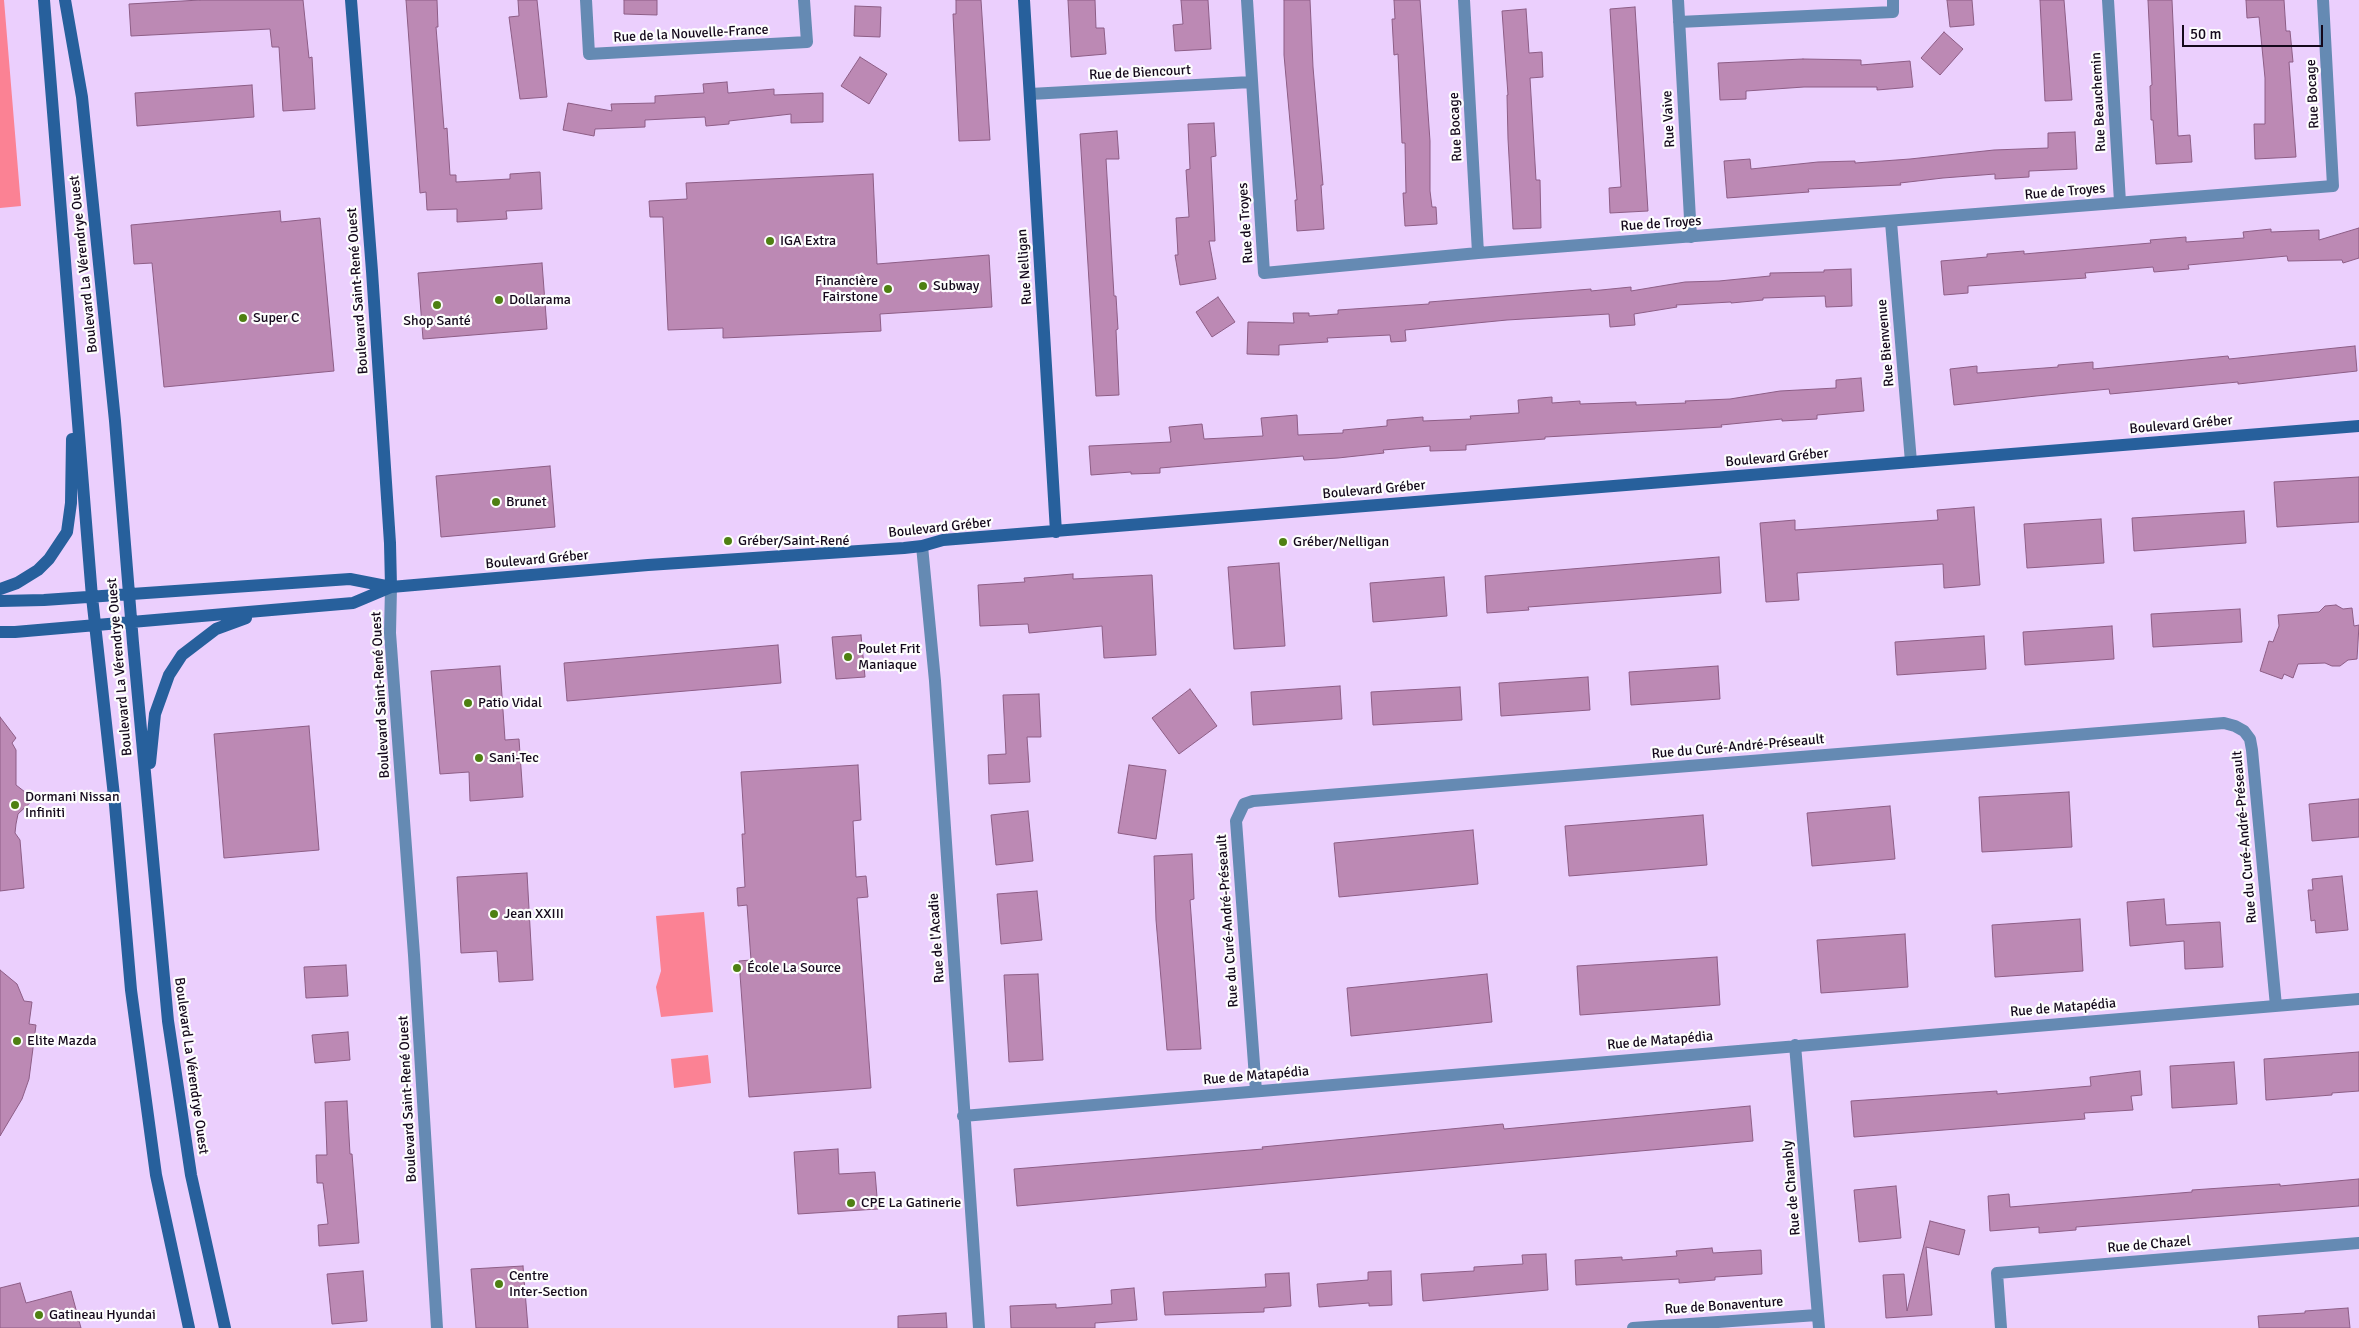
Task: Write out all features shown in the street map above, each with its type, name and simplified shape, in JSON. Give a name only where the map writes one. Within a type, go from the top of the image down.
[{"type":"main road","name":"Boulevard La Vérendrye Ouest","points":[[44,0],[92,597],[115,805],[131,990],[148,1127],[164,1216],[189,1328]]},
{"type":"main road","name":"Boulevard La Vérendrye Ouest","points":[[66,0],[83,107],[115,421],[146,793],[168,1021],[182,1127],[199,1217],[225,1328]]},
{"type":"main road","name":"Boulevard Saint-René Ouest","points":[[350,0],[373,281],[390,543],[391,587]]},
{"type":"main road","name":"Rue Nelligan","points":[[1024,0],[1056,532]]},
{"type":"main road","points":[[0,589],[17,583],[38,570],[49,559],[67,532],[71,503],[73,359]]},
{"type":"main road","name":"Boulevard Gréber","points":[[0,601],[129,595],[350,579],[391,587],[648,565],[922,546],[943,540],[2359,426]]},
{"type":"main road","name":"Boulevard Gréber","points":[[0,632],[353,603],[391,587]]},
{"type":"main road","points":[[146,793],[155,714],[169,674],[182,655],[216,628],[268,611]]},
{"type":"street","name":"Rue de la Nouvelle-France","points":[[586,0],[589,54],[807,42],[804,0]]},
{"type":"street","name":"Rue de Troyes","points":[[1247,0],[1264,272],[1478,253],[2333,186]]},
{"type":"street","name":"Rue Bocage","points":[[1464,0],[1478,253]]},
{"type":"street","name":"Rue Vaive","points":[[1678,0],[1691,237]]},
{"type":"street","points":[[1679,22],[1893,12],[1893,0]]},
{"type":"street","name":"Rue Beauchemin","points":[[2108,0],[2120,202]]},
{"type":"street","name":"Rue Bocage","points":[[2323,0],[2333,186]]},
{"type":"street","name":"Rue de Biencourt","points":[[1030,94],[1251,82]]},
{"type":"street","name":"Rue Bienvenue","points":[[1891,222],[1911,462]]},
{"type":"street","name":"Rue de l'Acadie","points":[[922,546],[935,681],[963,1116],[979,1328]]},
{"type":"street","name":"Boulevard Saint-René Ouest","points":[[391,587],[390,633],[414,955],[437,1328]]},
{"type":"street","name":"Rue du Curé-André-Préseault","points":[[1256,1091],[1236,821],[1244,804],[1254,801],[2224,723],[2244,731],[2250,740],[2252,750],[2276,1006]]},
{"type":"street","name":"Rue de Matapédia","points":[[963,1116],[2359,999]]},
{"type":"street","name":"Rue de Chambly","points":[[1795,1045],[1818,1328]]},
{"type":"street","name":"Rue de Chazel","points":[[2001,1328],[1997,1273],[2359,1243]]},
{"type":"street","name":"Rue de Bonaventure","points":[[1633,1328],[1818,1315]]},
{"type":"shaded area","points":[[0,0],[4,0],[21,206],[0,208]]},
{"type":"shaded area","points":[[704,912],[713,1012],[661,1017],[656,987],[661,971],[656,916]]},
{"type":"shaded area","points":[[708,1055],[711,1083],[674,1088],[671,1059]]},
{"type":"building","points":[[200,0],[303,0],[309,58],[312,57],[315,109],[283,111],[279,47],[272,47],[270,29],[131,36],[129,4]]},
{"type":"building","points":[[406,0],[437,0],[438,27],[436,27],[444,129],[447,128],[450,175],[456,175],[456,182],[510,179],[510,174],[540,172],[542,209],[506,211],[507,219],[457,222],[457,209],[427,210],[426,192],[420,193]]},
{"type":"building","points":[[518,0],[537,0],[547,97],[520,99],[509,17],[519,16]]},
{"type":"building","points":[[624,0],[657,0],[657,15],[624,14]]},
{"type":"building","points":[[956,0],[981,0],[990,140],[959,141],[953,14],[956,14]]},
{"type":"building","points":[[1068,0],[1095,0],[1096,28],[1104,28],[1106,54],[1071,57]]},
{"type":"building","points":[[1181,0],[1208,0],[1211,49],[1175,51],[1173,25],[1183,24]]},
{"type":"building","points":[[1284,0],[1310,0],[1313,67],[1323,185],[1321,185],[1324,229],[1297,231],[1295,200],[1297,200],[1284,55]]},
{"type":"building","points":[[1394,0],[1420,0],[1430,141],[1430,191],[1432,207],[1436,207],[1437,224],[1405,226],[1403,193],[1406,193],[1405,143],[1402,143],[1398,54],[1394,55],[1392,19],[1395,19]]},
{"type":"building","points":[[1947,0],[1972,0],[1974,25],[1950,27]]},
{"type":"building","points":[[2040,0],[2064,0],[2072,100],[2045,101]]},
{"type":"building","points":[[2148,0],[2172,0],[2178,136],[2190,135],[2192,162],[2156,164],[2153,120],[2151,120],[2150,86],[2152,85]]},
{"type":"building","points":[[2246,0],[2284,0],[2286,31],[2290,31],[2293,62],[2289,62],[2296,157],[2255,159],[2254,124],[2265,124],[2265,78],[2259,17],[2247,18]]},
{"type":"building","points":[[855,6],[881,7],[880,37],[854,36]]},
{"type":"building","points":[[1635,7],[1648,211],[1610,213],[1609,188],[1621,187],[1610,9]]},
{"type":"building","points":[[1526,9],[1529,53],[1542,52],[1543,77],[1530,78],[1536,180],[1540,180],[1541,228],[1513,229],[1508,139],[1508,95],[1502,11]]},
{"type":"building","points":[[1944,32],[1963,49],[1940,75],[1921,58]]},
{"type":"building","points":[[860,57],[887,74],[869,104],[841,86]]},
{"type":"building","points":[[1803,59],[1861,60],[1861,65],[1910,61],[1913,87],[1877,90],[1877,87],[1804,87],[1746,91],[1746,99],[1720,100],[1718,63]]},
{"type":"building","points":[[727,82],[728,93],[774,89],[774,95],[823,93],[823,122],[791,123],[791,114],[729,121],[729,124],[706,126],[705,117],[645,120],[645,127],[595,129],[594,136],[563,130],[568,103],[612,111],[611,104],[655,103],[655,96],[704,93],[703,84]]},
{"type":"building","points":[[252,85],[254,117],[137,126],[135,93]]},
{"type":"building","points":[[1214,123],[1216,156],[1211,157],[1215,241],[1209,241],[1216,279],[1180,285],[1175,255],[1178,255],[1176,218],[1189,217],[1186,170],[1190,169],[1188,124]]},
{"type":"building","points":[[1117,131],[1119,159],[1106,159],[1114,296],[1116,296],[1118,329],[1116,330],[1119,395],[1096,396],[1080,134]]},
{"type":"building","points":[[2075,132],[2077,169],[2029,171],[2029,177],[1995,179],[1995,174],[1900,183],[1901,185],[1808,189],[1809,192],[1727,198],[1724,161],[1750,159],[1751,169],[1818,162],[1855,161],[1855,163],[1994,150],[2048,148],[2048,133]]},
{"type":"building","name":"IGA Extra","points":[[873,174],[877,264],[989,255],[992,307],[880,314],[881,331],[723,338],[723,328],[668,330],[663,217],[650,217],[649,201],[687,199],[686,183]]},
{"type":"building","name":"Super C","points":[[280,211],[281,222],[320,218],[334,371],[164,387],[152,263],[134,264],[131,225]]},
{"type":"building","points":[[2359,228],[2359,258],[2343,263],[2342,260],[2288,261],[2287,256],[2188,265],[2189,269],[2154,272],[2153,267],[2085,273],[2086,278],[1968,286],[1968,293],[1944,295],[1941,261],[1987,257],[1987,254],[2024,251],[2024,254],[2151,243],[2150,240],[2186,237],[2186,242],[2244,238],[2243,232],[2271,229],[2271,232],[2319,230],[2319,240]]},
{"type":"building","name":"Dollarama","points":[[542,263],[547,329],[423,339],[418,273]]},
{"type":"building","points":[[1851,269],[1852,306],[1826,307],[1825,296],[1763,298],[1763,300],[1731,303],[1676,305],[1677,307],[1634,314],[1635,325],[1610,327],[1609,314],[1507,320],[1405,330],[1406,341],[1391,342],[1390,335],[1327,338],[1328,342],[1279,345],[1279,355],[1247,354],[1248,322],[1294,323],[1293,313],[1309,313],[1309,316],[1338,314],[1338,310],[1429,304],[1429,302],[1591,289],[1591,291],[1631,287],[1631,291],[1685,282],[1770,276],[1770,273],[1824,272],[1824,270]]},
{"type":"building","points":[[1218,297],[1235,322],[1212,337],[1196,312]]},
{"type":"building","points":[[2355,346],[2357,371],[2238,384],[2238,382],[2110,394],[2109,389],[1954,405],[1950,369],[1977,366],[1977,373],[2058,367],[2058,365],[2093,362],[2093,369],[2228,356],[2229,359]]},
{"type":"building","points":[[1861,378],[1864,411],[1817,415],[1817,419],[1782,421],[1782,419],[1721,425],[1722,427],[1545,437],[1545,439],[1466,445],[1466,450],[1430,451],[1430,446],[1383,450],[1384,453],[1338,458],[1304,460],[1303,456],[1160,468],[1160,473],[1131,474],[1131,472],[1091,475],[1089,446],[1171,442],[1169,427],[1202,424],[1204,439],[1263,436],[1261,418],[1297,415],[1298,435],[1343,433],[1343,430],[1387,426],[1387,420],[1423,417],[1423,421],[1471,419],[1470,416],[1519,413],[1518,400],[1552,397],[1552,403],[1580,401],[1580,404],[1636,402],[1636,405],[1686,403],[1685,401],[1730,399],[1780,391],[1836,388],[1836,380]]},
{"type":"building","name":"Brunet","points":[[550,466],[555,527],[441,537],[436,476]]},
{"type":"building","points":[[2359,477],[2359,522],[2277,527],[2274,482]]},
{"type":"building","points":[[1974,507],[1980,585],[1944,588],[1943,564],[1797,573],[1799,600],[1766,602],[1760,523],[1795,520],[1795,530],[1938,520],[1937,510]]},
{"type":"building","points":[[2244,511],[2246,543],[2134,551],[2132,518]]},
{"type":"building","points":[[2101,519],[2104,563],[2027,568],[2024,524]]},
{"type":"building","points":[[1719,557],[1721,593],[1528,607],[1529,610],[1487,613],[1485,576]]},
{"type":"building","points":[[1279,563],[1285,646],[1234,649],[1228,567]]},
{"type":"building","points":[[1073,574],[1073,579],[1152,575],[1156,655],[1104,658],[1102,626],[1029,633],[1028,624],[980,626],[978,585],[1025,582],[1024,578]]},
{"type":"building","points":[[1444,577],[1447,616],[1373,622],[1370,583]]},
{"type":"building","points":[[2336,605],[2343,609],[2352,608],[2354,626],[2359,625],[2357,659],[2348,660],[2340,666],[2332,666],[2325,663],[2298,664],[2293,678],[2284,674],[2282,679],[2260,671],[2269,641],[2273,642],[2279,626],[2278,615],[2319,612],[2325,606]]},
{"type":"building","points":[[2240,609],[2242,642],[2153,647],[2151,614]]},
{"type":"building","points":[[2112,626],[2114,659],[2025,665],[2023,632]]},
{"type":"building","name":"Poulet Frit Maniaque","points":[[861,635],[865,677],[836,679],[832,637]]},
{"type":"building","points":[[1984,636],[1986,669],[1897,675],[1895,642]]},
{"type":"building","points":[[778,645],[781,683],[567,701],[564,663]]},
{"type":"building","points":[[500,666],[505,740],[519,739],[523,797],[470,801],[469,772],[440,774],[431,671]]},
{"type":"building","points":[[1718,666],[1720,699],[1631,705],[1629,672]]},
{"type":"building","points":[[1588,677],[1590,710],[1501,716],[1499,683]]},
{"type":"building","points":[[1340,686],[1342,719],[1253,725],[1251,692]]},
{"type":"building","points":[[1460,687],[1462,720],[1373,725],[1371,692]]},
{"type":"building","points":[[1190,689],[1217,726],[1179,754],[1152,718]]},
{"type":"building","points":[[1039,694],[1041,737],[1027,737],[1030,782],[989,784],[988,755],[1006,754],[1003,695]]},
{"type":"building","name":"Dormani Nissan Infiniti","points":[[0,717],[16,738],[12,743],[16,750],[16,785],[34,799],[18,814],[16,824],[15,833],[20,840],[24,888],[0,891]]},
{"type":"building","points":[[309,726],[319,850],[224,858],[214,734]]},
{"type":"building","points":[[858,765],[861,820],[853,821],[856,877],[866,876],[868,897],[857,898],[871,1088],[749,1097],[739,961],[751,960],[747,905],[738,906],[737,888],[745,887],[742,834],[745,834],[741,772]]},
{"type":"building","points":[[1129,765],[1166,770],[1156,839],[1118,833]]},
{"type":"building","points":[[2069,792],[2072,847],[1982,852],[1979,797]]},
{"type":"building","points":[[2359,799],[2359,837],[2312,841],[2309,804]]},
{"type":"building","points":[[1890,806],[1895,859],[1812,866],[1807,813]]},
{"type":"building","points":[[1028,811],[1033,861],[996,865],[991,815]]},
{"type":"building","points":[[1703,815],[1707,865],[1569,876],[1565,826]]},
{"type":"building","points":[[1473,830],[1478,884],[1339,897],[1334,843]]},
{"type":"building","points":[[1192,854],[1194,899],[1190,900],[1201,1049],[1167,1050],[1156,920],[1154,856]]},
{"type":"building","name":"Jean XXIII","points":[[527,873],[533,980],[499,982],[497,951],[461,953],[457,877]]},
{"type":"building","points":[[2342,876],[2348,930],[2316,933],[2315,920],[2311,921],[2308,890],[2313,890],[2312,879]]},
{"type":"building","points":[[1037,891],[1042,940],[1001,944],[997,894]]},
{"type":"building","points":[[2164,899],[2166,925],[2220,922],[2223,967],[2185,969],[2184,941],[2130,946],[2127,902]]},
{"type":"building","points":[[2080,919],[2083,971],[1995,977],[1992,925]]},
{"type":"building","points":[[1905,934],[1908,987],[1821,993],[1817,940]]},
{"type":"building","points":[[1717,957],[1720,1005],[1580,1015],[1577,966]]},
{"type":"building","points":[[346,965],[348,996],[306,998],[304,967]]},
{"type":"building","name":"Elite Mazda","points":[[0,970],[17,984],[24,1001],[32,1002],[29,1024],[36,1025],[29,1079],[22,1099],[0,1136]]},
{"type":"building","points":[[1038,974],[1043,1060],[1009,1062],[1004,975]]},
{"type":"building","points":[[1487,974],[1492,1022],[1351,1036],[1347,988]]},
{"type":"building","points":[[348,1032],[350,1060],[315,1063],[312,1035]]},
{"type":"building","points":[[2359,1052],[2359,1091],[2266,1100],[2264,1059]]},
{"type":"building","points":[[2234,1062],[2237,1104],[2172,1108],[2170,1066]]},
{"type":"building","points":[[2140,1071],[2142,1095],[2131,1096],[2133,1110],[2084,1113],[2085,1119],[1854,1137],[1851,1101],[1997,1091],[1997,1094],[2091,1086],[2090,1077]]},
{"type":"building","points":[[347,1101],[359,1243],[319,1246],[318,1225],[328,1224],[323,1183],[317,1183],[316,1155],[327,1155],[325,1102]]},
{"type":"building","points":[[1750,1106],[1753,1141],[1017,1206],[1014,1169],[1263,1149],[1262,1147],[1503,1124],[1504,1129]]},
{"type":"building","points":[[838,1149],[839,1174],[875,1172],[878,1209],[798,1214],[794,1152]]},
{"type":"building","points":[[2359,1179],[2359,1206],[2076,1227],[2076,1230],[2039,1233],[2039,1227],[1990,1231],[1988,1196],[2009,1194],[2010,1207],[2192,1192],[2192,1190],[2280,1184],[2280,1186]]},
{"type":"building","points":[[1896,1186],[1901,1238],[1859,1242],[1854,1190]]},
{"type":"building","points":[[1930,1221],[1965,1230],[1959,1255],[1926,1247],[1932,1315],[1886,1318],[1883,1275],[1904,1274],[1907,1311]]},
{"type":"building","points":[[1712,1248],[1713,1253],[1761,1250],[1762,1274],[1715,1277],[1715,1280],[1679,1283],[1679,1279],[1576,1285],[1575,1260],[1622,1257],[1622,1260],[1677,1256],[1676,1251]]},
{"type":"building","points":[[1546,1254],[1548,1290],[1423,1301],[1421,1274],[1474,1271],[1474,1267],[1523,1264],[1522,1255]]},
{"type":"building","name":"Centre Inter-Section","points":[[523,1266],[528,1328],[476,1328],[471,1269]]},
{"type":"building","points":[[363,1271],[367,1321],[332,1324],[327,1274]]},
{"type":"building","points":[[1391,1271],[1392,1305],[1369,1306],[1369,1303],[1319,1307],[1317,1284],[1368,1280],[1368,1272]]},
{"type":"building","points":[[1289,1273],[1291,1306],[1264,1308],[1264,1312],[1165,1315],[1163,1292],[1266,1287],[1265,1274]]},
{"type":"building","name":"Gatineau Hyundai","points":[[20,1283],[26,1303],[71,1291],[81,1328],[0,1328],[0,1288]]},
{"type":"building","points":[[1134,1288],[1137,1320],[1095,1323],[1095,1328],[1011,1328],[1010,1306],[1056,1304],[1056,1308],[1112,1304],[1111,1290]]},
{"type":"building","points":[[2348,1308],[2350,1328],[2259,1328],[2258,1316]]},
{"type":"building","points":[[946,1313],[947,1328],[898,1328],[898,1316]]},
{"type":"place","name":"IGA Extra","points":[[770,241]]},
{"type":"place","name":"Subway","points":[[923,286]]},
{"type":"place","name":"Financière Fairstone","points":[[888,289]]},
{"type":"place","name":"Dollarama","points":[[499,300]]},
{"type":"place","name":"Shop Santé","points":[[437,305]]},
{"type":"place","name":"Super C","points":[[243,318]]},
{"type":"place","name":"Brunet","points":[[496,502]]},
{"type":"place","name":"Gréber/Saint-René","points":[[728,541]]},
{"type":"place","name":"Gréber/Nelligan","points":[[1283,542]]},
{"type":"place","name":"Poulet Frit Maniaque","points":[[848,657]]},
{"type":"place","name":"Patio Vidal","points":[[468,703]]},
{"type":"place","name":"Sani-Tec","points":[[479,758]]},
{"type":"place","name":"Dormani Nissan Infiniti","points":[[15,805]]},
{"type":"place","name":"Jean XXIII","points":[[494,914]]},
{"type":"place","name":"École La Source","points":[[737,968]]},
{"type":"place","name":"Elite Mazda","points":[[17,1041]]},
{"type":"place","name":"CPE La Gatinerie","points":[[851,1203]]},
{"type":"place","name":"Centre Inter-Section","points":[[499,1284]]},
{"type":"place","name":"Gatineau Hyundai","points":[[39,1315]]}]
